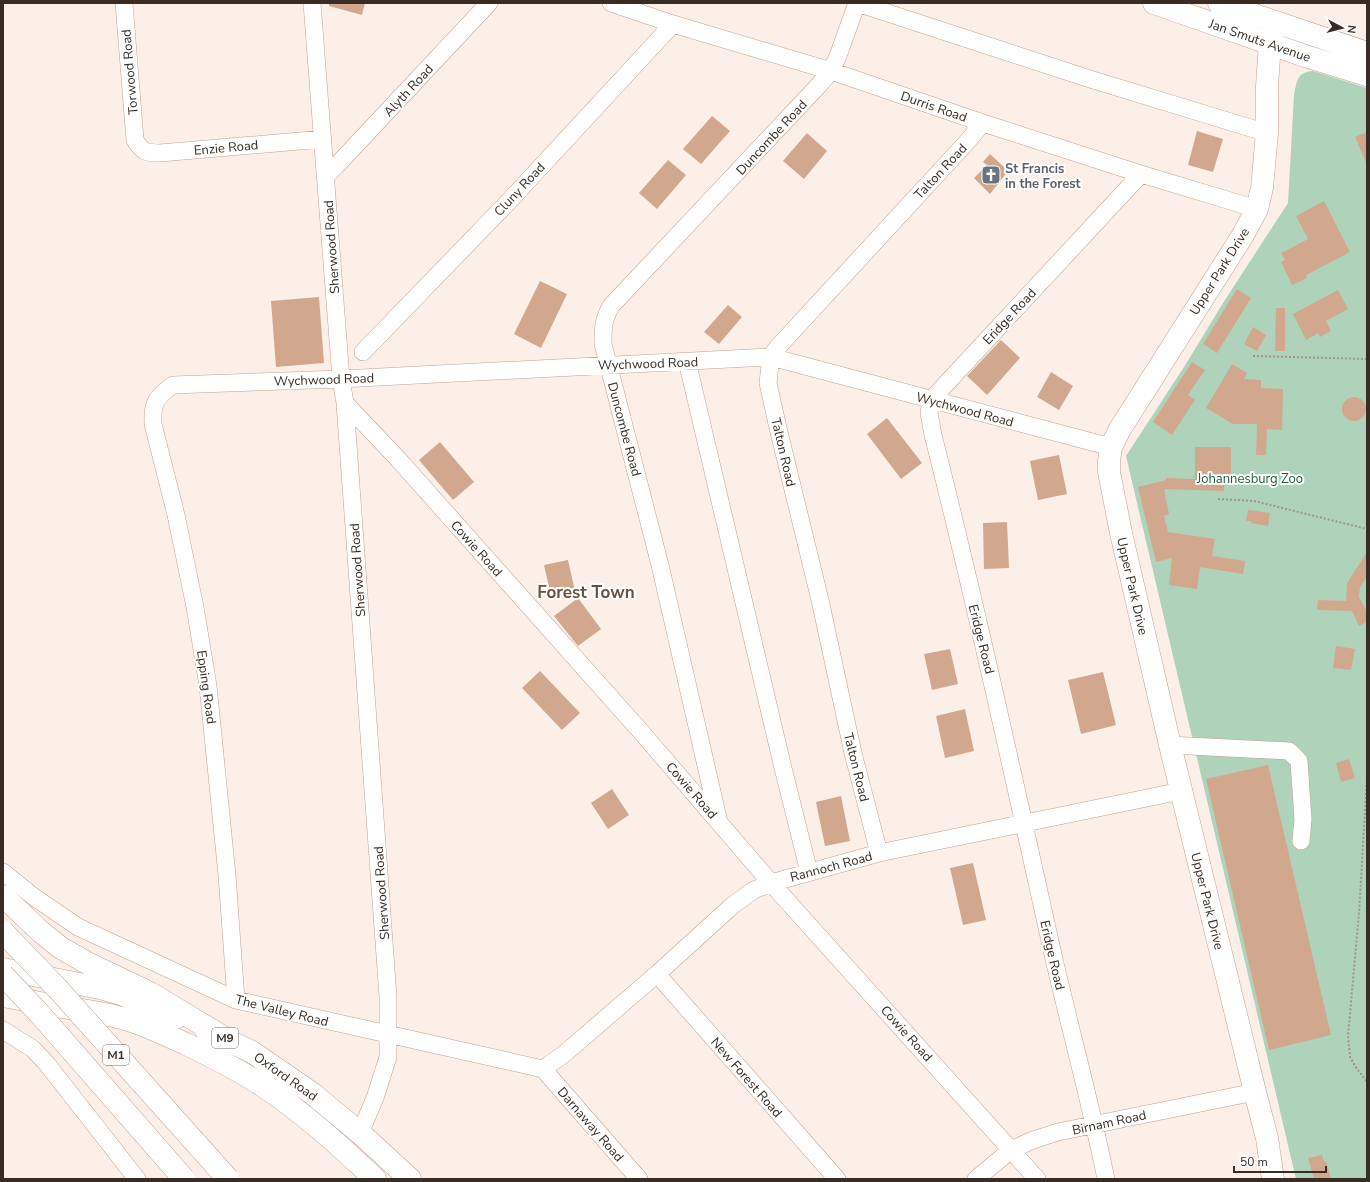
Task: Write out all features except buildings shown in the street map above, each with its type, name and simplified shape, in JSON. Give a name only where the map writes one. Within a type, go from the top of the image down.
[{"type":"main road","name":"Jan Smuts Avenue","points":[[1154,3],[1305,56],[1367,75]]},
{"type":"main road","name":"Jan Smuts Avenue","points":[[1219,3],[1367,53]]},
{"type":"main road","name":"Upper Park Drive","points":[[1273,1179],[1267,1138],[1254,1092],[1181,791],[1123,541],[1111,480],[1109,461],[1111,447],[1120,429],[1257,209],[1262,188],[1267,133],[1267,86],[1270,43],[1276,22]]},
{"type":"main road","points":[[1267,86],[1284,65],[1305,56]]},
{"type":"main road","points":[[3,896],[40,932],[61,948],[89,964],[150,993],[223,1037]]},
{"type":"main road","name":"M1","points":[[3,932],[57,988],[228,1179]]},
{"type":"main road","name":"Oxford Road","points":[[3,969],[100,988],[121,994],[244,1047],[313,1094],[360,1133],[410,1179]]},
{"type":"main road","name":"M1","points":[[3,975],[39,1013],[184,1179]]},
{"type":"main road","name":"Oxford Road","points":[[3,996],[56,1006],[91,1010],[119,1017],[207,1054],[264,1087],[297,1111],[346,1151],[375,1179]]},
{"type":"street","name":"Torwood Road","points":[[124,3],[135,140]]},
{"type":"street","name":"Sherwood Road","points":[[312,3],[341,379],[345,404],[388,990],[388,1057],[375,1098],[360,1133]]},
{"type":"street","name":"Alyth Road","points":[[326,176],[489,3]]},
{"type":"street","name":"Durris Road","points":[[611,3],[673,24],[831,72],[1141,174],[1257,209]]},
{"type":"street","name":"Duncombe Road","points":[[718,820],[660,565],[603,344],[605,317],[611,306],[831,72],[857,3]]},
{"type":"street","points":[[857,3],[1090,79],[1267,133]]},
{"type":"street","name":"Cluny Road","points":[[363,352],[511,199],[673,24]]},
{"type":"street","name":"Talton Road","points":[[879,853],[853,753],[820,600],[768,383],[771,357],[793,329],[983,123]]},
{"type":"street","name":"Enzie Road","points":[[135,140],[140,149],[151,153],[160,153],[323,139]]},
{"type":"street","name":"Eridge Road","points":[[1106,1179],[1095,1125],[1062,994],[995,691],[929,414],[931,400],[1141,174]]},
{"type":"street","name":"Wychwood Road","points":[[173,385],[341,379],[609,364],[771,357],[1111,447]]},
{"type":"street","points":[[687,361],[781,761],[809,872]]},
{"type":"street","name":"Epping Road","points":[[173,385],[157,399],[152,411],[153,424],[176,516],[195,606],[208,686],[228,875],[236,1000]]},
{"type":"street","name":"Cowie Road","points":[[345,404],[403,465],[643,734],[771,883],[1037,1179]]},
{"type":"street","points":[[1170,745],[1289,752],[1300,761],[1303,819],[1301,842]]},
{"type":"street","name":"Rannoch Road","points":[[543,1069],[564,1054],[657,974],[733,905],[754,890],[771,883],[879,853],[1181,791]]},
{"type":"street","name":"The Valley Road","points":[[3,872],[34,897],[78,927],[236,1000],[543,1069]]},
{"type":"street","name":"New Forest Road","points":[[657,974],[837,1179]]},
{"type":"street","points":[[3,1030],[33,1049],[47,1064],[137,1179]]},
{"type":"street","name":"Darnaway Road","points":[[543,1069],[639,1179]]},
{"type":"street","name":"Birnam Road","points":[[976,1179],[1011,1150],[1033,1140],[1058,1132],[1254,1092]]},
{"type":"path","points":[[1254,356],[1367,359]]},
{"type":"path","points":[[1218,499],[1254,502],[1367,529]]},
{"type":"path","points":[[1367,777],[1359,913],[1348,1036],[1350,1057],[1367,1082]]},
{"type":"green space","name":"Johannesburg Zoo","points":[[1313,71],[1367,88],[1367,1179],[1296,1179],[1126,456],[1288,203],[1294,95],[1297,82],[1301,75]]},
{"type":"place","name":"St Francis in the Forest","points":[[991,175]]},
{"type":"district","name":"Forest Town","points":[[586,592]]}]
